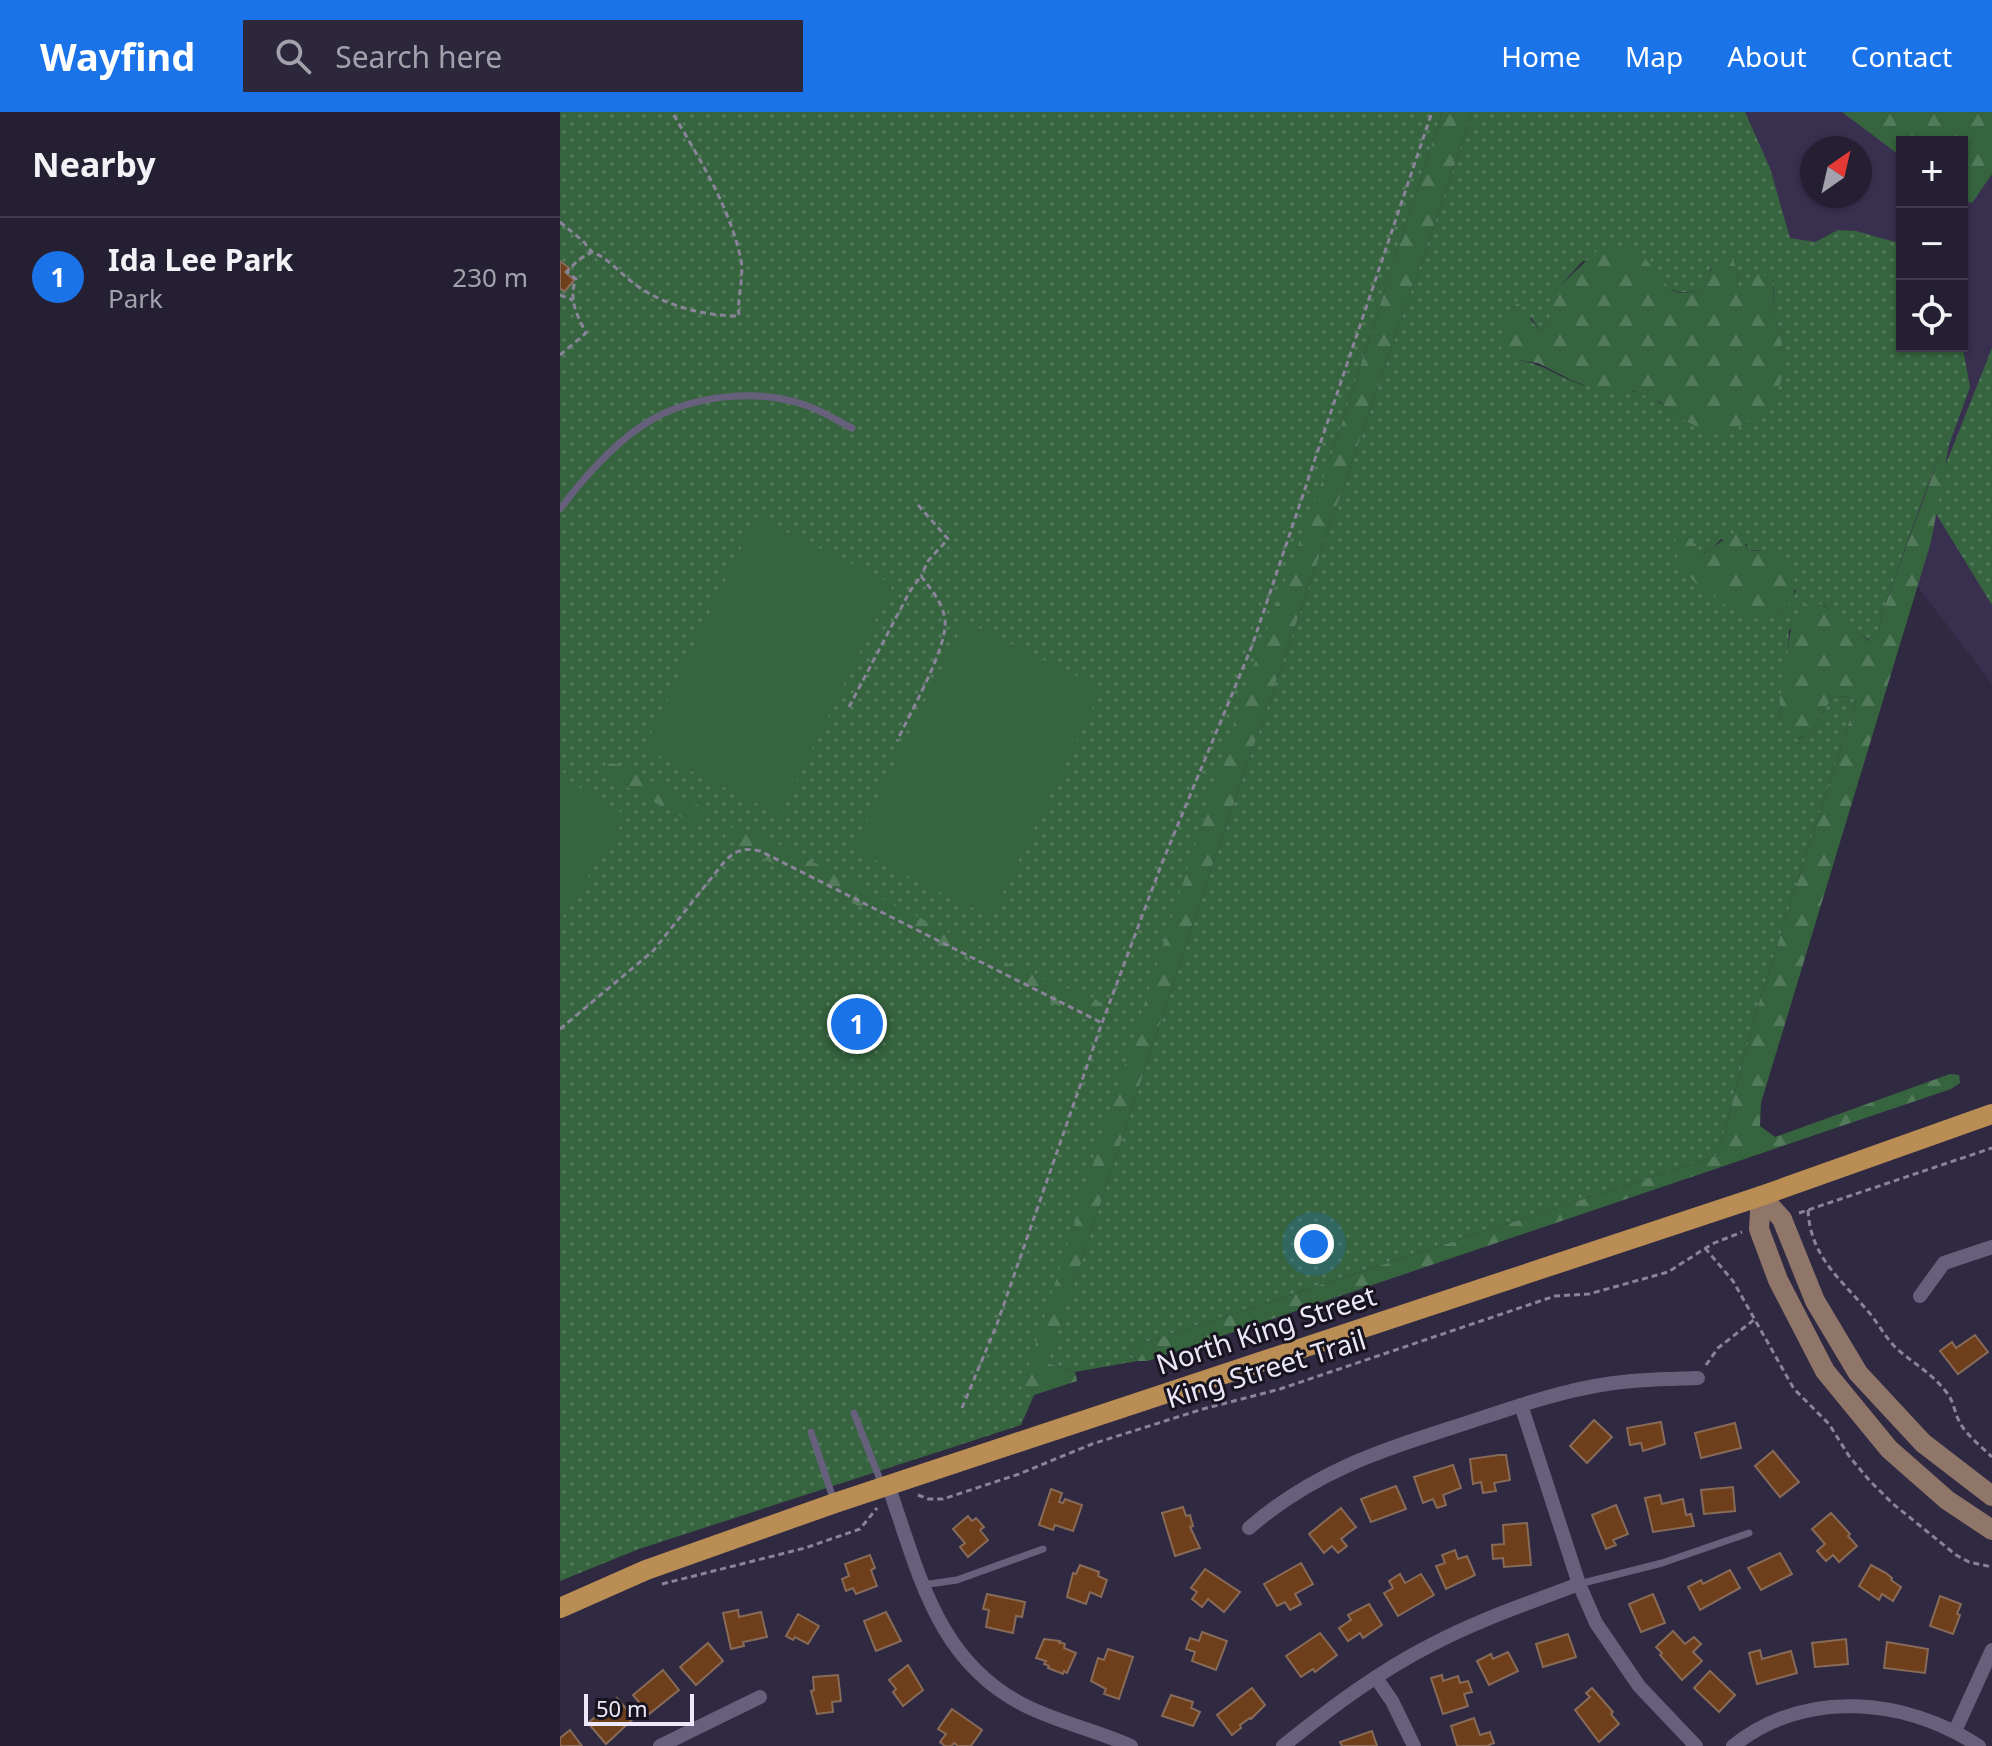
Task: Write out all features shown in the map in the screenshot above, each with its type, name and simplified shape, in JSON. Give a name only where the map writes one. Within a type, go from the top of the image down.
[{"type":"main road","name":"North King Street","points":[[560,1608],[646,1570],[835,1503],[888,1491],[1761,1196],[1992,1114]]},
{"type":"main road","points":[[1761,1196],[1782,1219],[1815,1301],[1858,1373],[1923,1443],[1992,1496]]},
{"type":"main road","points":[[1761,1196],[1758,1227],[1778,1280],[1803,1333],[1833,1382],[1889,1449],[1917,1475],[1992,1530]]},
{"type":"street","points":[[1920,1296],[1944,1263],[1992,1247]]},
{"type":"street","points":[[1249,1528],[1290,1495],[1353,1461],[1521,1405],[1607,1384],[1698,1378]]},
{"type":"street","points":[[1521,1405],[1579,1584],[1596,1623],[1617,1657],[1646,1694],[1696,1746]]},
{"type":"street","points":[[888,1491],[931,1608],[949,1639],[972,1667],[998,1689],[1046,1715],[1131,1746]]},
{"type":"street","points":[[1283,1746],[1402,1660],[1457,1632],[1579,1584]]},
{"type":"street","points":[[1955,1731],[1992,1650]]},
{"type":"street","points":[[1376,1678],[1392,1701],[1414,1746]]},
{"type":"street","points":[[660,1746],[760,1697]]},
{"type":"street","points":[[1733,1746],[1788,1716],[1816,1708],[1841,1706],[1892,1709],[1920,1716],[1955,1731],[1979,1746]]},
{"type":"lane","points":[[560,509],[601,460],[651,420],[695,404],[741,394],[778,398],[803,404],[852,428]]},
{"type":"lane","points":[[854,1413],[888,1491]]},
{"type":"lane","points":[[811,1432],[835,1503]]},
{"type":"lane","points":[[1579,1584],[1662,1563],[1749,1533]]},
{"type":"lane","points":[[922,1585],[957,1580],[1043,1549]]},
{"type":"path","points":[[560,222],[592,252],[655,296],[715,316],[739,316],[737,298],[741,264],[736,241],[705,169],[672,112]]},
{"type":"path","points":[[962,1408],[997,1324],[1102,1023],[1162,863],[1252,646],[1432,112]]},
{"type":"path","points":[[560,355],[586,333],[572,295],[576,279],[567,272],[578,260],[592,252]]},
{"type":"path","points":[[560,295],[573,300]]},
{"type":"path","points":[[849,707],[910,591],[928,561],[948,539],[918,505]]},
{"type":"path","points":[[897,741],[946,636],[942,608],[921,576]]},
{"type":"path","points":[[560,1029],[653,951],[725,861],[736,850],[746,848],[760,851],[1102,1023]]},
{"type":"path","points":[[1782,1219],[1992,1148]]},
{"type":"path","points":[[1808,1210],[1809,1229],[1817,1249],[1833,1273],[1894,1346],[1923,1366],[1947,1392],[1955,1405],[1959,1422],[1992,1457]]},
{"type":"path","name":"King Street Trail","points":[[888,1491],[943,1499],[1019,1474],[1092,1444],[1203,1409],[1280,1389],[1555,1296],[1589,1294],[1668,1272],[1726,1237],[1758,1227]]},
{"type":"path","points":[[1705,1248],[1733,1281],[1794,1389],[1829,1424],[1869,1480],[1892,1503],[1956,1555],[1969,1562],[1992,1567]]},
{"type":"path","points":[[1698,1378],[1718,1348],[1755,1319]]},
{"type":"path","points":[[657,1585],[805,1548],[860,1529],[888,1491]]},
{"type":"shaded area","points":[[1555,112],[1992,112],[1992,684]]},
{"type":"green space","points":[[560,112],[1442,112],[1067,1305],[1205,887],[1473,112],[1745,112],[1770,168],[1790,238],[1815,242],[1838,230],[1856,231],[1896,242],[1896,352],[1964,352],[1970,387],[1949,445],[1939,457],[1925,493],[1882,613],[1879,633],[1871,641],[1824,605],[1789,630],[1788,664],[1779,706],[1783,721],[1798,739],[1810,734],[1832,698],[1845,696],[1856,700],[1760,999],[1718,1155],[1137,1345],[1130,1353],[1137,1361],[1075,1372],[1048,1363],[1021,1425],[639,1549],[560,1581]],"holes":[[[1583,261],[1647,261],[1659,278],[1678,292],[1695,291],[1706,286],[1711,268],[1737,269],[1738,288],[1774,287],[1774,315],[1782,343],[1683,420],[1643,394],[1582,384],[1541,366],[1517,360],[1531,317],[1539,330],[1550,327],[1552,294]],[[1677,534],[1687,534],[1701,552]],[[1721,539],[1746,544],[1750,551],[1759,550],[1796,591],[1781,614],[1703,554]]]},
{"type":"green space","points":[[1442,112],[1473,112],[1205,887],[1048,1363],[1075,1372],[1077,1381],[1031,1396],[1021,1390],[1243,695],[1332,454]]},
{"type":"green space","points":[[1842,112],[1992,112],[1992,174],[1972,203],[1968,202],[1968,136],[1896,136],[1896,152]]},
{"type":"green space","points":[[1618,246],[1645,259],[1665,284],[1677,292],[1685,293],[1706,286],[1714,266],[1731,256],[1737,269],[1738,287],[1746,285],[1754,273],[1771,276],[1774,313],[1782,343],[1782,377],[1771,401],[1750,420],[1721,437],[1683,420],[1660,402],[1634,391],[1600,390],[1573,381],[1538,363],[1517,360],[1501,348],[1503,329],[1513,307],[1518,303],[1539,330],[1550,327],[1551,294],[1600,248]]},
{"type":"green space","points":[[1992,348],[1992,605],[1930,504]]},
{"type":"green space","points":[[1949,445],[1931,542],[1761,1103],[1760,1126],[1775,1137],[1950,1074],[1959,1075],[1960,1083],[1951,1089],[1148,1361],[1137,1361],[1130,1353],[1137,1345],[1718,1155],[1760,999],[1856,700],[1845,696],[1832,698],[1810,734],[1797,739],[1786,728],[1780,714],[1780,702],[1794,621],[1805,606],[1815,603],[1827,608],[1870,641],[1879,633],[1882,613],[1939,457]]},
{"type":"green space","points":[[756,517],[893,584],[780,815],[644,748]]},
{"type":"green space","points":[[1736,532],[1750,551],[1771,553],[1785,561],[1793,573],[1795,587],[1783,612],[1770,618],[1752,618],[1739,613],[1691,579],[1678,559],[1676,534],[1687,534],[1703,554]]},
{"type":"green space","points":[[965,621],[1102,689],[991,917],[853,849]]},
{"type":"green space","points":[[611,763],[705,809],[707,818],[701,824],[692,823],[607,776],[605,766]]},
{"type":"green space","points":[[560,770],[568,776],[567,780],[627,816],[560,921]]},
{"type":"green space","points":[[735,827],[753,831],[1019,969],[1097,1000],[1105,1008],[1105,1020],[1095,1024],[736,845],[723,830]]},
{"type":"building","points":[[560,261],[569,268],[565,272],[574,280],[565,291],[560,289]]},
{"type":"building","points":[[1975,1335],[1988,1352],[1958,1374],[1940,1351],[1952,1342],[1956,1348]]},
{"type":"building","points":[[1594,1420],[1612,1437],[1587,1463],[1570,1446]]},
{"type":"building","points":[[1661,1422],[1665,1444],[1643,1451],[1641,1443],[1630,1445],[1627,1428]]},
{"type":"building","points":[[1735,1423],[1741,1448],[1701,1458],[1695,1433]]},
{"type":"building","points":[[1773,1451],[1799,1482],[1780,1497],[1755,1466]]},
{"type":"building","points":[[1506,1455],[1510,1480],[1494,1483],[1496,1491],[1483,1493],[1481,1482],[1473,1484],[1470,1459]]},
{"type":"building","points":[[1453,1465],[1461,1488],[1443,1495],[1446,1505],[1437,1508],[1433,1499],[1423,1503],[1414,1477]]},
{"type":"building","points":[[1396,1486],[1406,1509],[1371,1522],[1361,1499]]},
{"type":"building","points":[[1733,1487],[1735,1511],[1704,1514],[1701,1490]]},
{"type":"building","points":[[1051,1489],[1062,1493],[1059,1502],[1063,1503],[1065,1499],[1082,1505],[1073,1531],[1055,1525],[1053,1530],[1039,1525]]},
{"type":"building","points":[[1660,1495],[1662,1504],[1683,1499],[1686,1515],[1691,1514],[1694,1526],[1653,1532],[1645,1498]]},
{"type":"building","points":[[1616,1505],[1628,1534],[1613,1540],[1616,1545],[1606,1549],[1592,1515]]},
{"type":"building","points":[[1183,1507],[1186,1516],[1190,1515],[1193,1526],[1190,1527],[1200,1548],[1175,1556],[1162,1513]]},
{"type":"building","points":[[1341,1508],[1356,1527],[1341,1539],[1347,1546],[1338,1553],[1332,1546],[1324,1553],[1309,1534]]},
{"type":"building","points":[[1831,1513],[1857,1546],[1839,1562],[1833,1555],[1826,1561],[1817,1551],[1825,1544],[1812,1529]]},
{"type":"building","points":[[968,1516],[972,1521],[976,1518],[984,1527],[980,1530],[988,1540],[968,1557],[960,1547],[965,1543],[953,1529]]},
{"type":"building","points":[[1527,1523],[1531,1565],[1504,1567],[1503,1558],[1493,1559],[1492,1545],[1504,1544],[1503,1525]]},
{"type":"building","points":[[1455,1550],[1458,1559],[1467,1556],[1475,1575],[1446,1589],[1436,1566],[1445,1563],[1442,1555]]},
{"type":"building","points":[[1780,1553],[1792,1574],[1761,1590],[1748,1568]]},
{"type":"building","points":[[870,1555],[877,1586],[856,1594],[853,1588],[846,1591],[842,1579],[849,1576],[845,1564]]},
{"type":"building","points":[[1301,1563],[1313,1584],[1295,1594],[1301,1604],[1290,1610],[1285,1602],[1277,1606],[1264,1584]]},
{"type":"building","points":[[1080,1565],[1099,1572],[1098,1576],[1107,1580],[1101,1597],[1090,1592],[1086,1604],[1067,1597],[1073,1573],[1076,1574]]},
{"type":"building","points":[[1871,1565],[1886,1573],[1901,1587],[1893,1601],[1882,1594],[1879,1600],[1859,1586]]},
{"type":"building","points":[[1205,1569],[1240,1592],[1224,1612],[1208,1599],[1202,1607],[1192,1599],[1197,1592],[1191,1588]]},
{"type":"building","points":[[1730,1570],[1740,1588],[1700,1610],[1688,1587],[1701,1580],[1703,1584]]},
{"type":"building","points":[[1400,1574],[1405,1583],[1421,1574],[1434,1595],[1398,1616],[1384,1593],[1393,1588],[1389,1581]]},
{"type":"building","points":[[987,1594],[1025,1602],[1022,1617],[1016,1616],[1013,1633],[986,1627],[989,1610],[983,1609]]},
{"type":"building","points":[[1653,1594],[1665,1623],[1641,1632],[1629,1604]]},
{"type":"building","points":[[1940,1596],[1961,1604],[1953,1634],[1930,1626]]},
{"type":"building","points":[[1369,1604],[1382,1625],[1363,1638],[1360,1633],[1348,1641],[1339,1628],[1351,1620],[1348,1615]]},
{"type":"building","points":[[738,1610],[739,1617],[761,1612],[767,1637],[743,1642],[744,1646],[731,1649],[723,1613]]},
{"type":"building","points":[[886,1612],[901,1641],[876,1651],[864,1621]]},
{"type":"building","points":[[798,1614],[819,1626],[808,1644],[786,1636]]},
{"type":"building","points":[[1673,1631],[1685,1644],[1694,1637],[1701,1644],[1693,1652],[1702,1661],[1682,1680],[1656,1647]]},
{"type":"building","points":[[1202,1632],[1227,1641],[1216,1670],[1192,1661],[1195,1652],[1186,1649],[1190,1638],[1199,1641]]},
{"type":"building","points":[[1320,1633],[1337,1655],[1315,1672],[1313,1669],[1301,1677],[1286,1656]]},
{"type":"building","points":[[1568,1634],[1576,1657],[1543,1667],[1536,1644]]},
{"type":"building","points":[[1044,1639],[1060,1641],[1059,1644],[1065,1644],[1064,1648],[1076,1653],[1067,1673],[1048,1668],[1044,1664],[1046,1661],[1036,1658]]},
{"type":"building","points":[[1846,1639],[1848,1664],[1815,1667],[1812,1643]]},
{"type":"building","points":[[1887,1642],[1928,1649],[1925,1673],[1884,1668]]},
{"type":"building","points":[[708,1643],[723,1661],[696,1685],[680,1667]]},
{"type":"building","points":[[1108,1649],[1133,1657],[1119,1699],[1104,1694],[1106,1689],[1091,1681],[1098,1658],[1104,1660]]},
{"type":"building","points":[[1760,1650],[1762,1659],[1791,1651],[1797,1673],[1757,1684],[1749,1653]]},
{"type":"building","points":[[1508,1652],[1518,1671],[1489,1685],[1477,1661],[1491,1654],[1493,1659]]},
{"type":"building","points":[[908,1665],[923,1690],[903,1706],[889,1680]]},
{"type":"building","points":[[663,1670],[679,1690],[649,1714],[633,1695]]},
{"type":"building","points":[[1710,1671],[1735,1695],[1719,1712],[1694,1688]]},
{"type":"building","points":[[838,1675],[841,1701],[832,1702],[833,1712],[817,1714],[811,1691],[814,1690],[813,1677]]},
{"type":"building","points":[[1442,1675],[1443,1681],[1458,1676],[1460,1683],[1468,1681],[1472,1692],[1464,1694],[1468,1706],[1443,1714],[1431,1678]]},
{"type":"building","points":[[1252,1688],[1265,1705],[1232,1735],[1217,1715]]},
{"type":"building","points":[[1592,1688],[1613,1712],[1611,1714],[1619,1724],[1599,1742],[1575,1710],[1590,1697],[1586,1693]]},
{"type":"building","points":[[1171,1695],[1193,1702],[1191,1708],[1200,1712],[1193,1726],[1162,1716]]},
{"type":"building","points":[[617,1698],[634,1718],[606,1744],[588,1723]]},
{"type":"building","points":[[952,1709],[982,1730],[971,1746],[954,1743],[945,1746],[940,1742],[946,1734],[938,1729]]},
{"type":"building","points":[[1474,1718],[1480,1735],[1490,1732],[1494,1743],[1487,1746],[1457,1746],[1451,1726]]},
{"type":"building","points":[[570,1730],[582,1746],[560,1746],[560,1738]]},
{"type":"building","points":[[1372,1731],[1377,1746],[1342,1746],[1340,1742]]},
{"type":"place","name":"Ida Lee Park","points":[[857,1024]]}]
